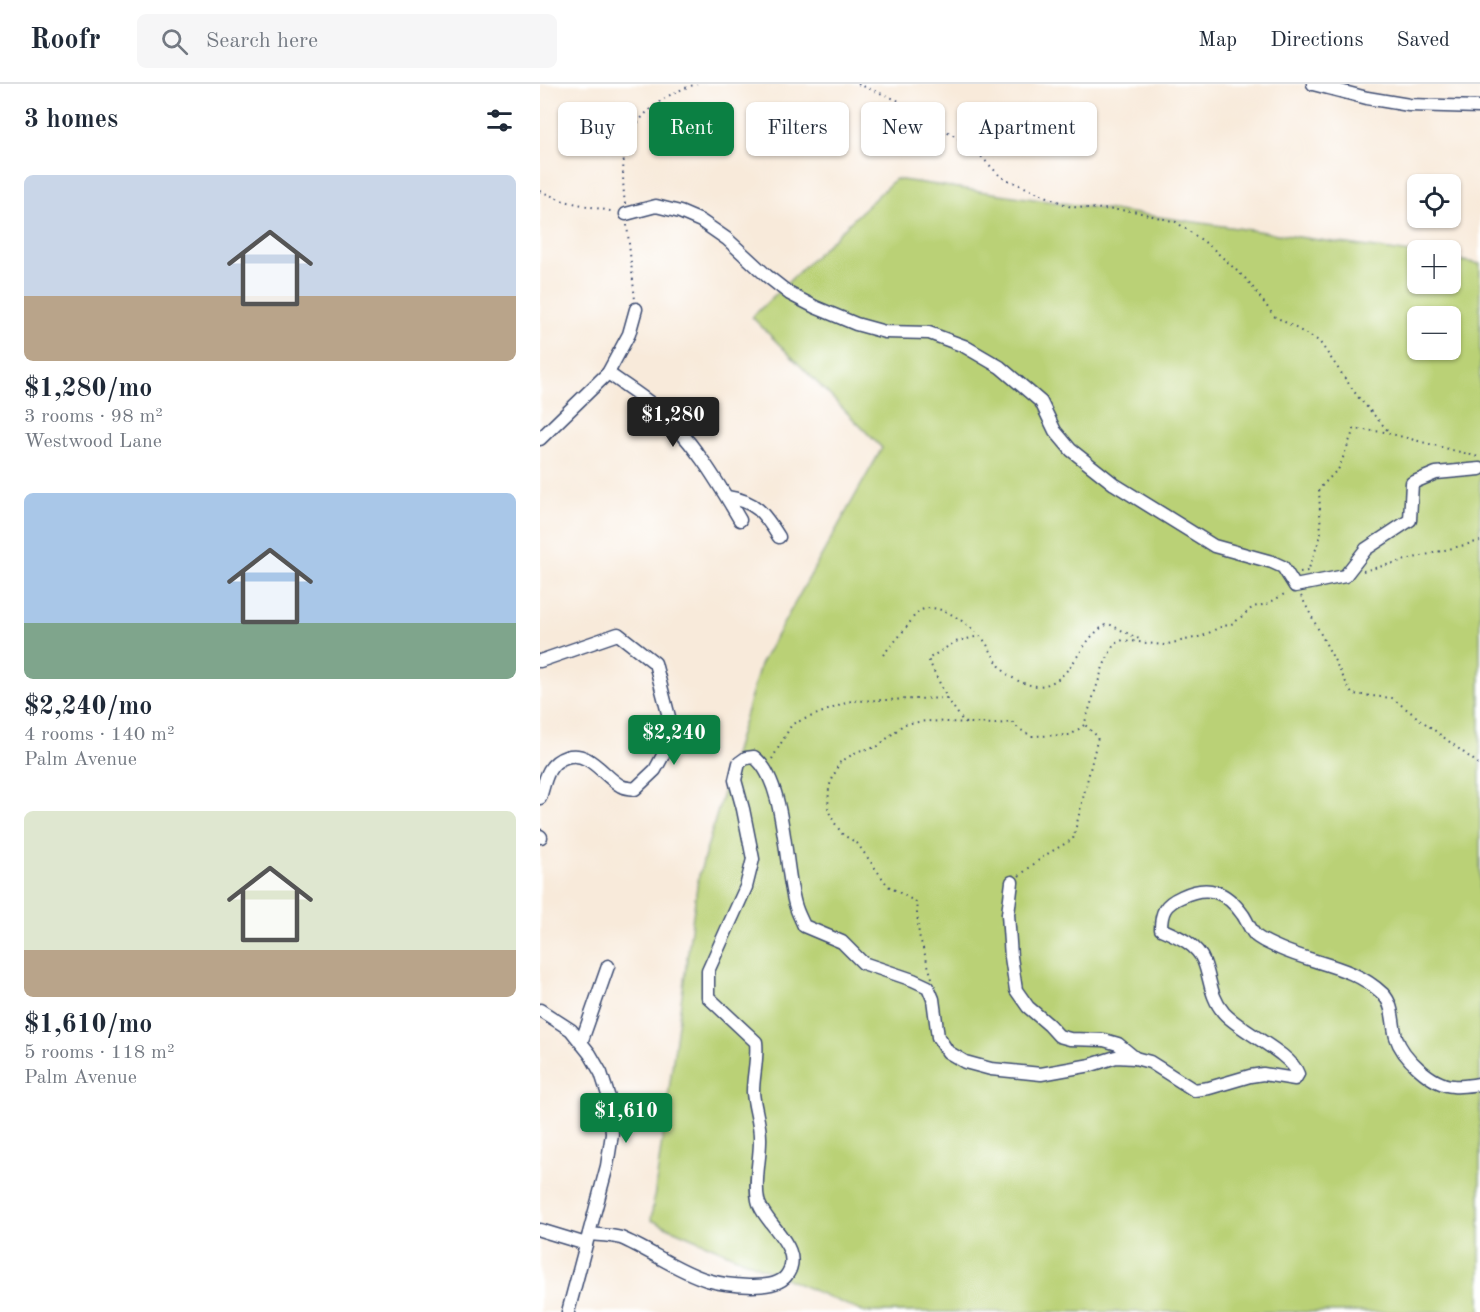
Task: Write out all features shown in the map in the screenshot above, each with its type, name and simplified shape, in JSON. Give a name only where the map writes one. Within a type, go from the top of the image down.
[{"type":"street","points":[[1313,84],[1367,98],[1409,105],[1480,107]]},
{"type":"street","points":[[626,214],[656,206],[680,212],[700,221],[727,238],[766,276],[790,294],[815,307],[856,324],[885,332],[928,333],[964,346],[1000,367],[1041,402],[1055,431],[1071,450],[1114,484],[1214,546],[1283,567],[1295,586],[1345,576],[1366,549],[1410,520],[1412,483],[1436,473],[1480,469]]},
{"type":"street","points":[[540,439],[609,373],[630,334],[636,309]]},
{"type":"street","points":[[609,373],[655,407],[693,447],[740,520]]},
{"type":"street","points":[[727,497],[745,500],[757,507],[779,537]]},
{"type":"street","points":[[540,661],[618,633],[655,663],[669,717],[668,746],[656,770],[635,789],[623,787],[584,758],[570,756],[556,761],[547,772],[540,798]]},
{"type":"street","points":[[540,1230],[588,1239],[618,1237],[705,1279],[729,1285],[774,1284],[786,1277],[791,1266],[792,1255],[759,1206],[756,1190],[760,1139],[753,1096],[756,1042],[708,997],[708,971],[746,887],[753,859],[735,780],[739,763],[746,758],[754,757],[762,763],[773,782],[795,904],[804,926],[842,942],[863,963],[928,987],[933,999],[938,1037],[948,1052],[965,1062],[991,1069],[1041,1074],[1091,1065],[1116,1057],[1136,1058],[1150,1062],[1194,1090],[1263,1074],[1295,1079],[1298,1074],[1290,1061],[1238,1026],[1223,1012],[1212,992],[1204,961],[1193,947],[1178,936],[1161,929],[1161,916],[1171,902],[1190,893],[1208,889],[1223,895],[1235,904],[1256,936],[1279,948],[1358,975],[1385,996],[1393,1015],[1396,1038],[1418,1069],[1436,1081],[1450,1086],[1480,1084]]},
{"type":"street","points":[[1012,882],[1008,914],[1016,990],[1028,1007],[1049,1024],[1059,1036],[1070,1039],[1104,1040],[1118,1044],[1136,1058]]},
{"type":"street","points":[[581,1042],[608,966]]},
{"type":"street","points":[[540,1010],[571,1030],[581,1042],[601,1072],[610,1101],[612,1134],[607,1166],[568,1312]]},
{"type":"path","points":[[636,309],[624,191],[625,152],[631,134],[645,115],[661,100],[680,89],[697,84]]},
{"type":"path","points":[[858,84],[897,100],[972,147],[1001,177],[1071,207],[1133,211],[1176,222],[1210,246],[1248,281],[1274,316],[1319,341],[1358,397],[1390,434]]},
{"type":"path","points":[[540,191],[564,201],[626,214]]},
{"type":"path","points":[[1288,574],[1308,570],[1321,536],[1319,489],[1339,468],[1354,429],[1390,434],[1480,457]]},
{"type":"path","points":[[1345,576],[1480,541]]},
{"type":"path","points":[[933,999],[933,981],[919,935],[916,902],[888,886],[857,843],[843,834],[828,810],[829,787],[839,763],[858,751],[877,747],[904,724],[926,721],[964,724],[1012,722],[1032,736],[1071,735],[1084,725],[1103,667],[1114,644],[1123,640],[1163,645],[1203,636],[1234,623],[1253,607],[1267,604],[1281,597],[1295,586],[1352,694],[1392,698],[1480,765]]},
{"type":"path","points":[[883,655],[919,611],[933,607],[947,610],[979,636],[1004,672],[1017,681],[1035,686],[1049,684],[1064,673],[1075,662],[1099,628],[1109,624],[1141,641]]},
{"type":"path","points":[[964,724],[947,699],[928,659],[955,642],[979,636]]},
{"type":"path","points":[[766,769],[792,724],[831,708],[851,701],[947,699]]},
{"type":"path","points":[[1012,882],[1044,856],[1073,839],[1098,736],[1084,725]]},
{"type":"green space","points":[[895,179],[1407,253],[1407,294],[1461,294],[1461,261],[1480,264],[1480,1312],[863,1312],[651,1220],[698,879],[760,665],[882,448],[752,317]]}]
